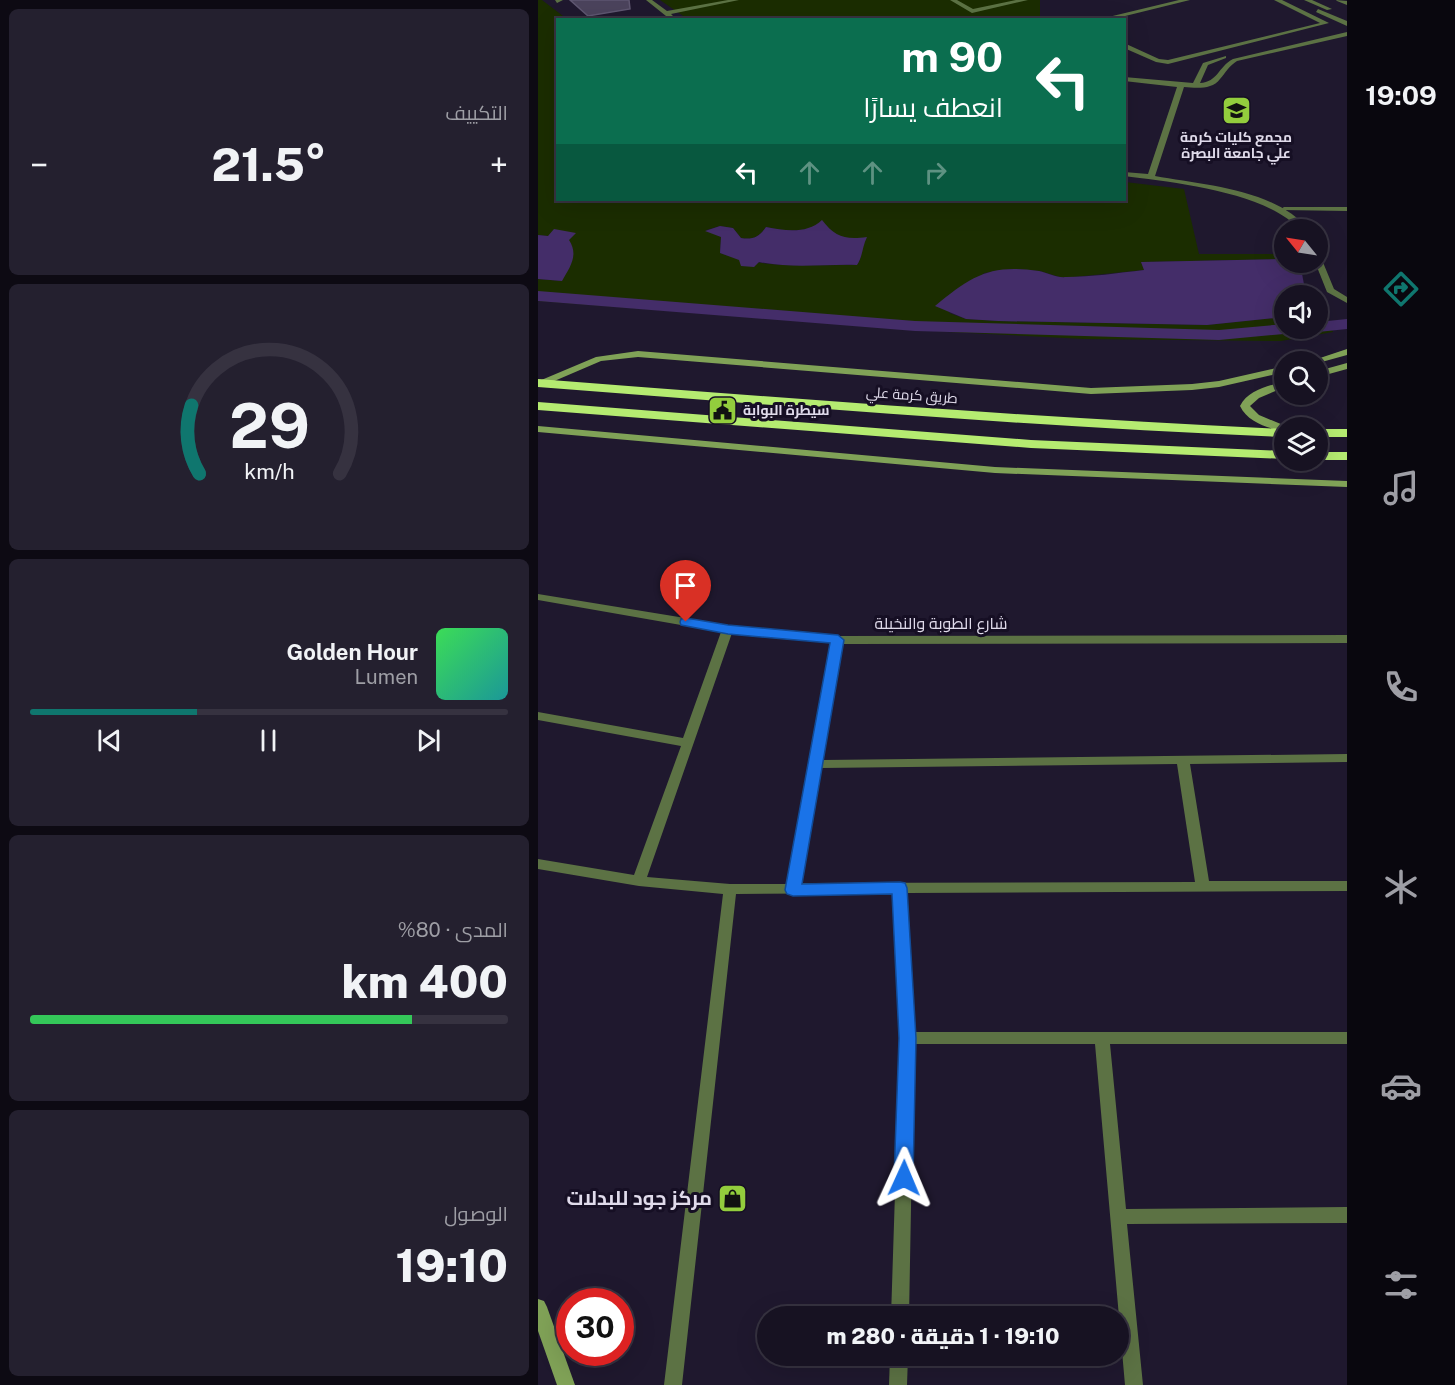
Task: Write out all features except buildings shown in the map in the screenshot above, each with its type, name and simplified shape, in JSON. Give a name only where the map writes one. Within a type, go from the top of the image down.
[{"type":"highway","name":"طريق كرمة علي","points":[[540,383],[1167,428],[1274,431]]},
{"type":"highway","points":[[539,407],[955,438],[1274,454]]},
{"type":"highway","points":[[901,434],[909,423],[907,411]]},
{"type":"highway","points":[[955,438],[955,426],[961,414]]},
{"type":"highway","points":[[1328,433],[1346,433]]},
{"type":"highway","points":[[1328,456],[1346,456]]},
{"type":"main road","points":[[1328,357],[1346,352]]},
{"type":"main road","points":[[540,383],[600,359],[638,354],[1091,391],[1192,387],[1219,384],[1274,372]]},
{"type":"main road","points":[[1328,371],[1346,366]]},
{"type":"main road","points":[[1274,388],[1252,396],[1245,403],[1245,408],[1256,420],[1274,427]]},
{"type":"main road","points":[[538,429],[995,470],[1346,484]]},
{"type":"main road","points":[[538,1307],[566,1385]]},
{"type":"street","points":[[953,0],[972,11],[1025,0]]},
{"type":"street","points":[[1108,18],[1187,0]]},
{"type":"street","points":[[1126,46],[1163,62],[1326,23],[1277,0]]},
{"type":"street","points":[[1292,0],[1346,26]]},
{"type":"street","points":[[1307,0],[1346,17]]},
{"type":"street","points":[[1339,0],[1346,3]]},
{"type":"street","points":[[1195,86],[1203,67],[1208,62],[1346,26]]},
{"type":"street","points":[[1126,79],[1195,86],[1213,83],[1223,68],[1235,60],[1346,34]]},
{"type":"street","points":[[1199,55],[1208,62]]},
{"type":"street","points":[[1151,177],[1181,85]]},
{"type":"street","points":[[1126,174],[1151,177],[1254,199],[1284,209],[1298,219]]},
{"type":"street","points":[[1323,273],[1330,290],[1346,301]]},
{"type":"street","name":"شارع الطوبة والنخيلة","points":[[538,597],[728,630],[838,640],[1346,639]]},
{"type":"street","points":[[639,881],[728,630]]},
{"type":"street","points":[[793,890],[838,640]]},
{"type":"street","points":[[538,716],[689,743]]},
{"type":"street","points":[[817,764],[1346,758]]},
{"type":"street","points":[[1183,760],[1203,887]]},
{"type":"street","points":[[538,864],[639,881],[730,889],[1346,886]]},
{"type":"street","points":[[900,888],[907,1038],[900,1306]]},
{"type":"street","points":[[673,1385],[730,889]]},
{"type":"street","points":[[907,1038],[1346,1038]]},
{"type":"street","points":[[1102,1038],[1134,1385]]},
{"type":"street","points":[[1119,1217],[1346,1215]]},
{"type":"street","points":[[898,1385],[899,1366]]},
{"type":"lane","points":[[649,0],[672,18]]},
{"type":"lane","points":[[667,14],[736,0]]},
{"type":"lane","points":[[1284,209],[1346,209]]},
{"type":"green space","points":[[538,0],[542,0],[566,18],[556,18],[556,201],[1126,201],[1126,182],[1184,189],[1199,254],[1274,254],[1274,259],[1141,262],[1144,270],[1063,278],[1040,271],[1012,269],[984,273],[949,313],[966,319],[998,321],[1207,325],[1274,318],[1274,339],[1293,339],[1281,341],[1084,339],[948,332],[538,301],[538,279],[562,281],[548,236],[538,235]],"holes":[[[720,226],[733,228],[741,238],[755,237],[766,227],[787,231],[812,229],[852,239],[866,238],[857,265],[770,264],[720,253],[721,237],[706,230]]]},
{"type":"green space","points":[[660,0],[1040,0],[1040,18],[686,18]]},
{"type":"green space","points":[[1328,320],[1333,332],[1328,333]]},
{"type":"shaded area","points":[[822,220],[831,230],[841,236],[867,237],[857,265],[797,266],[759,262],[754,267],[741,266],[739,260],[720,253],[721,237],[705,231],[720,226],[733,228],[741,238],[749,239],[761,233],[766,227],[803,229],[810,228]]},
{"type":"shaded area","points":[[554,229],[576,233],[569,240],[573,256],[562,281],[538,279],[538,235],[548,236]]},
{"type":"shaded area","points":[[1274,259],[1274,273],[1302,273],[1304,285],[1274,285],[1274,318],[1207,325],[966,319],[935,306],[971,280],[994,271],[1022,269],[1059,277],[1076,277],[1144,270],[1141,262]]},
{"type":"waterway","points":[[538,296],[915,326],[1219,335],[1274,330]]},
{"type":"waterway","points":[[1328,326],[1347,324]]},
{"type":"place","name":"مجمع كليات كرمة علي جامعة البصرة","points":[[1236,110]]},
{"type":"place","name":"سيطرة البوابة","points":[[722,410]]},
{"type":"place","name":"مركز جود للبدلات","points":[[733,1198]]},
{"type":"route","points":[[686,622],[728,630],[838,640],[793,890],[900,888],[907,1038],[904,1178]]}]
